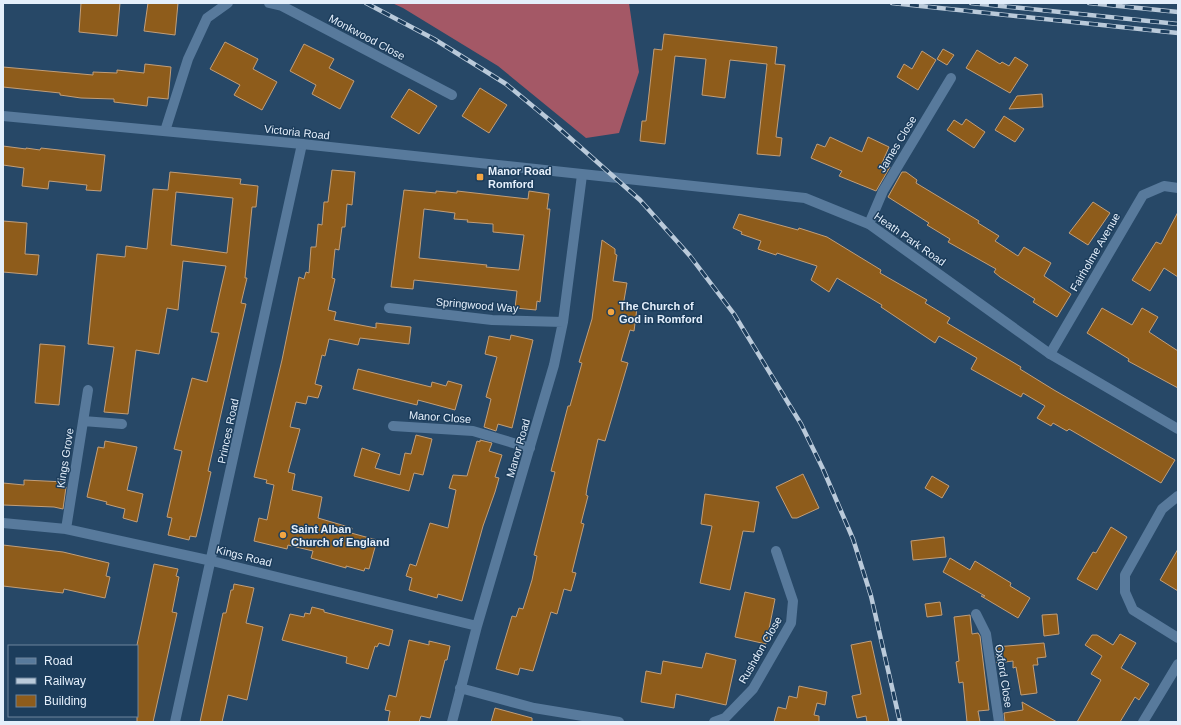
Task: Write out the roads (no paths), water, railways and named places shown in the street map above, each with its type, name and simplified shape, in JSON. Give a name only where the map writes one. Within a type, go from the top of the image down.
[{"type":"street","points":[[165,131],[188,60],[207,18],[228,3]]},
{"type":"street","name":"Monkwood Close","points":[[269,3],[282,6],[452,95]]},
{"type":"street","name":"James Close","points":[[869,224],[883,191],[951,78]]},
{"type":"street","name":"Victoria Road","points":[[3,116],[302,144],[585,175]]},
{"type":"street","name":"Princes Road","points":[[175,722],[212,561],[302,144]]},
{"type":"street","name":"Heath Park Road","points":[[585,175],[646,182],[743,190],[805,198],[869,224],[1050,354],[1178,429]]},
{"type":"street","name":"Manor Road","points":[[452,722],[477,626],[554,365],[563,322],[585,175]]},
{"type":"street","name":"Fairholme Avenue","points":[[1050,354],[1143,195],[1164,186],[1178,188]]},
{"type":"street","name":"Springwood Way","points":[[389,308],[492,320],[563,322]]},
{"type":"street","name":"Kings Grove","points":[[66,529],[88,390]]},
{"type":"street","points":[[83,421],[122,424]]},
{"type":"street","name":"Manor Close","points":[[394,426],[473,431],[530,448]]},
{"type":"street","points":[[1178,496],[1162,508],[1124,575],[1125,592],[1133,610],[1178,638]]},
{"type":"street","name":"Kings Road","points":[[3,523],[66,529],[212,561],[477,626]]},
{"type":"street","name":"Rushdon Close","points":[[714,722],[725,718],[753,688],[791,623],[793,601],[776,551]]},
{"type":"street","name":"Oxford Close","points":[[976,614],[986,634],[999,722]]},
{"type":"street","points":[[1143,722],[1178,664]]},
{"type":"street","points":[[460,688],[534,708],[620,722]]},
{"type":"railway","points":[[366,3],[434,39],[506,84],[552,122],[640,200],[690,256],[734,314],[801,424],[823,469],[853,539],[871,596],[900,722]]},
{"type":"railway","points":[[892,3],[1178,33]]},
{"type":"railway","points":[[971,3],[1178,24]]},
{"type":"railway","points":[[1089,3],[1178,12]]},
{"type":"place","name":"Manor Road Romford","points":[[480,177]]},
{"type":"place","name":"The Church of God in Romford","points":[[611,312]]},
{"type":"place","name":"Saint Alban Church of England","points":[[283,535]]}]
